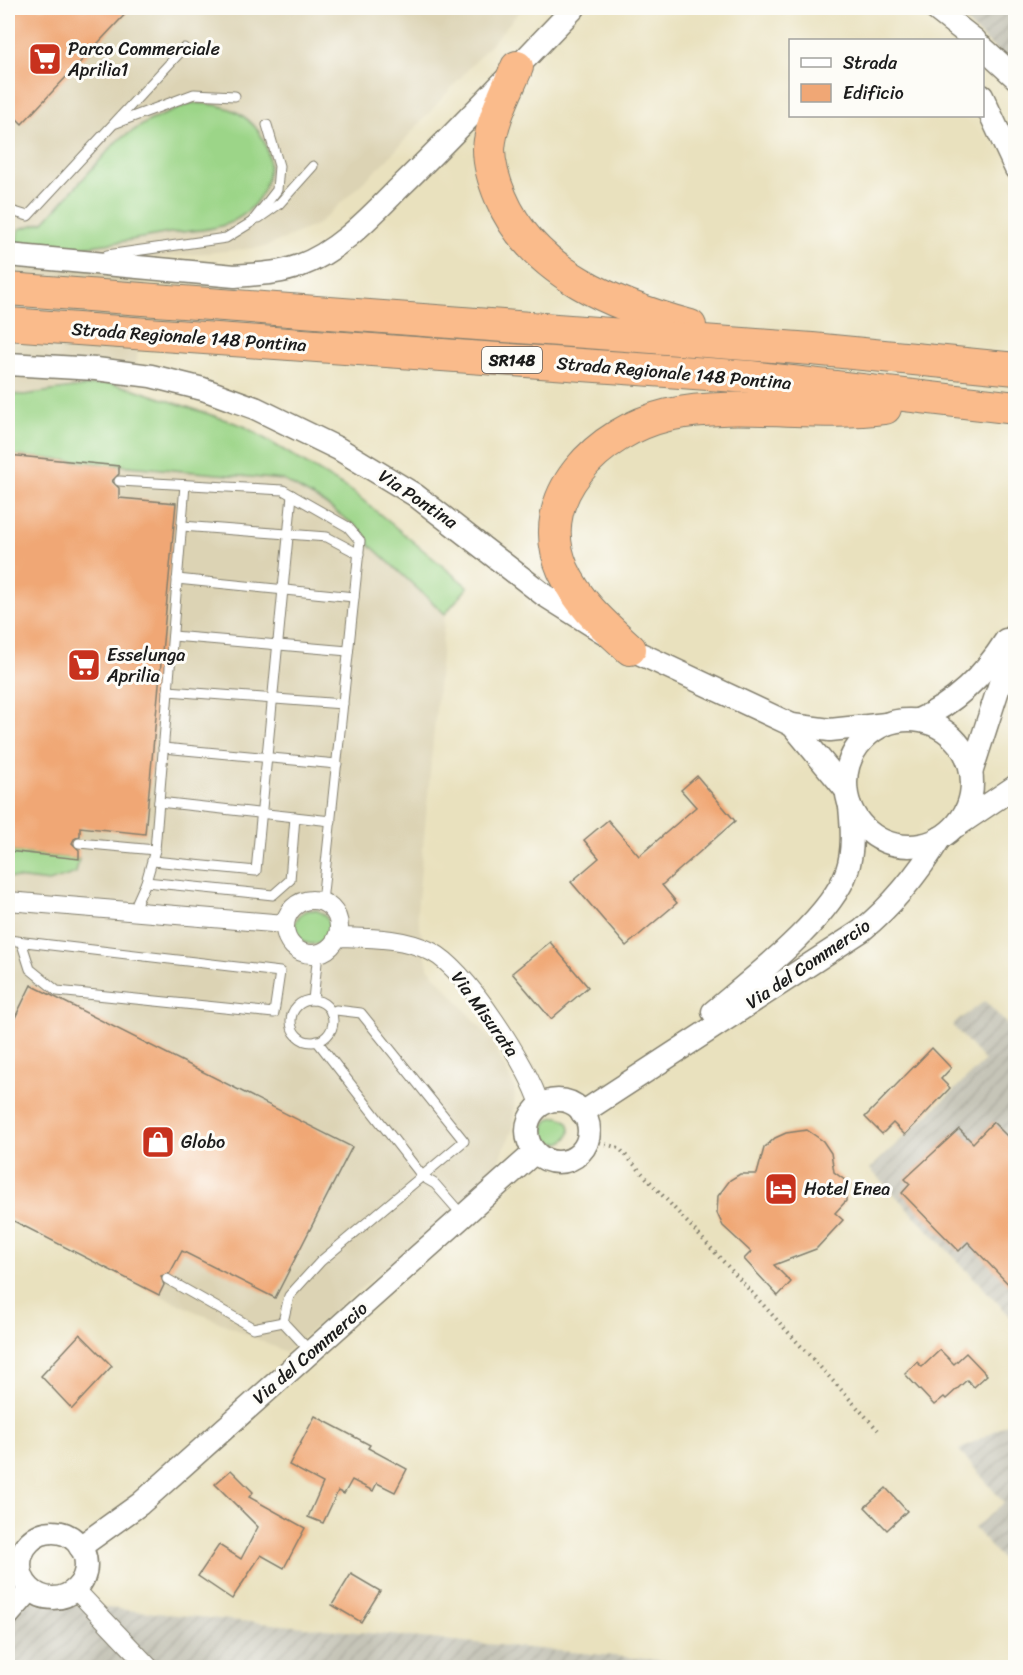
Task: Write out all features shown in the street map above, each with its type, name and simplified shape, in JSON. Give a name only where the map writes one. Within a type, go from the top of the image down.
[{"type":"highway","points":[[517,67],[498,112],[489,150],[495,185],[509,217],[534,249],[564,273],[597,293],[648,315],[702,329],[812,350]]},
{"type":"highway","name":"Strada Regionale 148 Pontina","points":[[8,289],[812,350],[1016,369]]},
{"type":"highway","name":"Strada Regionale 148 Pontina","points":[[8,324],[750,377],[940,401],[1016,408]]},
{"type":"highway","points":[[630,649],[588,609],[566,576],[556,544],[556,516],[562,495],[575,473],[598,449],[628,430],[650,421],[683,413],[730,410],[857,411],[940,401]]},
{"type":"street","points":[[8,255],[236,276],[274,273],[300,266],[346,237],[377,210],[574,8]]},
{"type":"street","points":[[932,8],[951,39]]},
{"type":"street","points":[[932,8],[974,39]]},
{"type":"street","points":[[984,49],[1016,78]]},
{"type":"street","points":[[984,100],[1016,169]]},
{"type":"street","name":"Via Pontina","points":[[8,364],[96,369],[160,378],[202,389],[281,419],[339,449],[416,495],[544,595],[630,649],[792,725],[830,730],[886,724]]},
{"type":"street","points":[[918,720],[949,703],[983,672],[1016,623]]},
{"type":"street","points":[[972,770],[1016,634]]},
{"type":"street","points":[[948,832],[967,809],[973,790],[972,770],[965,752],[953,736],[937,725],[918,720],[901,720],[886,724],[871,733],[859,745],[851,759],[848,797],[869,832],[886,842],[917,846],[948,832],[1016,786]]},
{"type":"street","name":"Via Pontina","points":[[792,725],[848,797]]},
{"type":"street","name":"Via del Commercio","points":[[652,1065],[755,976],[830,901],[847,871],[850,855],[848,797]]},
{"type":"street","name":"Via del Commercio","points":[[582,1113],[652,1065],[861,931],[908,885],[948,832]]},
{"type":"street","points":[[308,900],[322,903],[333,910],[337,918],[337,937],[326,950],[318,953],[309,954],[293,947],[285,933],[287,915],[299,903],[308,900]]},
{"type":"street","points":[[8,904],[133,911],[285,924]]},
{"type":"street","name":"Via Misurata","points":[[337,937],[393,940],[426,950],[441,958],[464,980],[525,1068],[540,1105]]},
{"type":"street","points":[[561,1100],[576,1106],[582,1113],[589,1128],[588,1139],[576,1156],[566,1161],[556,1162],[541,1158],[535,1152],[528,1141],[526,1130],[529,1119],[540,1105],[561,1100]]},
{"type":"street","name":"Via del Commercio","points":[[80,1547],[140,1504],[535,1152]]},
{"type":"street","points":[[59,1533],[70,1537],[80,1547],[86,1569],[75,1589],[55,1598],[43,1597],[30,1590],[14,1569],[24,1549],[41,1534],[59,1533]]},
{"type":"street","points":[[75,1589],[150,1668]]},
{"type":"street","points":[[8,1615],[30,1590]]},
{"type":"lane","points":[[8,210],[28,216],[183,48]]},
{"type":"lane","points":[[114,124],[194,94],[235,96]]},
{"type":"lane","points":[[252,222],[277,190],[279,166],[267,125]]},
{"type":"lane","points":[[75,261],[226,238],[279,204],[313,166]]},
{"type":"lane","points":[[119,481],[283,490],[348,527],[360,541],[322,903]]},
{"type":"lane","points":[[133,911],[146,882],[155,850],[185,485]]},
{"type":"lane","points":[[153,861],[256,871],[292,495]]},
{"type":"lane","points":[[182,526],[327,537],[359,554]]},
{"type":"lane","points":[[177,579],[354,597]]},
{"type":"lane","points":[[172,636],[348,651]]},
{"type":"lane","points":[[168,691],[343,704]]},
{"type":"lane","points":[[163,748],[337,764]]},
{"type":"lane","points":[[159,802],[331,821]]},
{"type":"lane","points":[[146,882],[273,895],[290,880],[296,817]]},
{"type":"lane","points":[[79,843],[155,850]]},
{"type":"lane","points":[[8,940],[22,944],[280,972],[274,1013]]},
{"type":"lane","points":[[22,944],[30,969],[57,991],[274,1013],[292,1012]]},
{"type":"lane","points":[[313,1000],[318,953]]},
{"type":"lane","points":[[313,1000],[321,1002],[331,1013],[331,1030],[326,1037],[317,1041],[303,1041],[296,1036],[290,1020],[292,1012],[304,1001],[313,1000]]},
{"type":"lane","points":[[283,1322],[289,1296],[321,1261],[464,1141],[361,1013],[336,1010],[331,1013]]},
{"type":"lane","points":[[317,1041],[423,1177],[435,1184],[464,1217]]},
{"type":"lane","points":[[167,1279],[253,1328],[283,1322]]},
{"type":"lane","points":[[283,1322],[311,1353]]},
{"type":"path","points":[[588,1139],[619,1148],[878,1430]]},
{"type":"shaded area","points":[[8,8],[523,8],[385,162],[318,224],[265,247],[147,259],[134,389],[244,426],[353,492],[468,587],[445,614],[417,912],[428,967],[493,1042],[515,1089],[513,1129],[491,1177],[286,1352],[159,1295],[8,1218]]},
{"type":"shaded area","points":[[951,8],[1015,8],[1015,68]]},
{"type":"shaded area","points":[[985,1001],[1015,1033],[1015,1321],[870,1169],[985,1061],[952,1025]]},
{"type":"shaded area","points":[[1015,1420],[1015,1574],[974,1528],[1004,1503],[959,1450]]},
{"type":"shaded area","points":[[8,1598],[187,1616],[732,1667],[8,1667]]},
{"type":"green space","points":[[192,103],[235,111],[255,126],[264,141],[268,157],[268,174],[263,190],[254,205],[241,217],[211,228],[99,245],[68,247],[16,243],[19,229],[44,222],[118,140],[149,121]]},
{"type":"green space","points":[[108,383],[134,389],[244,426],[353,492],[468,587],[445,614],[371,546],[360,529],[322,502],[283,480],[8,455],[8,394],[24,395]]},
{"type":"green space","points":[[8,851],[79,859],[76,873],[49,882],[8,877]]},
{"type":"green space","points":[[312,910],[324,915],[329,927],[324,939],[312,944],[300,939],[295,927],[300,915]]},
{"type":"green space","points":[[557,1117],[566,1121],[570,1130],[566,1139],[557,1143],[548,1139],[544,1130],[548,1121]]},
{"type":"building","name":"Parco Commerciale Aprilia1","points":[[8,8],[131,8],[22,124],[8,110]]},
{"type":"building","name":"Esselunga Aprilia","points":[[8,455],[119,466],[119,474],[112,481],[119,488],[119,498],[176,503],[145,834],[80,827],[80,836],[72,843],[79,850],[79,859],[8,851]]},
{"type":"building","points":[[697,776],[735,821],[662,885],[677,903],[626,946],[571,882],[599,858],[584,840],[608,820],[639,856],[696,807],[681,790]]},
{"type":"building","points":[[550,942],[588,987],[551,1019],[512,973]]},
{"type":"building","points":[[31,985],[352,1147],[275,1298],[182,1251],[170,1273],[161,1276],[164,1285],[159,1295],[8,1218],[8,1032]]},
{"type":"building","points":[[932,1048],[951,1068],[941,1079],[950,1088],[905,1135],[893,1123],[882,1134],[865,1117]]},
{"type":"building","points":[[993,1122],[1016,1145],[1016,1292],[968,1242],[959,1251],[902,1193],[910,1184],[905,1179],[959,1129],[973,1143]]},
{"type":"building","points":[[807,1130],[823,1141],[831,1153],[834,1172],[850,1184],[846,1189],[846,1201],[835,1213],[843,1220],[816,1249],[774,1265],[791,1282],[778,1296],[744,1259],[751,1252],[723,1226],[717,1213],[718,1196],[730,1180],[740,1174],[757,1174],[764,1148],[775,1138],[786,1133]]},
{"type":"building","points":[[80,1334],[112,1366],[72,1409],[41,1376]]},
{"type":"building","points":[[940,1350],[954,1364],[966,1353],[987,1375],[974,1387],[967,1380],[946,1399],[944,1397],[934,1405],[905,1374],[917,1362],[922,1367]]},
{"type":"building","points":[[315,1416],[370,1445],[368,1448],[407,1469],[395,1492],[377,1483],[373,1491],[352,1480],[344,1494],[338,1491],[323,1523],[308,1517],[323,1483],[289,1465]]},
{"type":"building","points":[[231,1470],[253,1492],[249,1497],[305,1528],[284,1568],[261,1555],[232,1599],[198,1576],[219,1545],[241,1559],[258,1527],[215,1484]]},
{"type":"building","points":[[886,1488],[907,1511],[887,1530],[865,1507]]},
{"type":"building","points":[[351,1574],[380,1591],[361,1622],[332,1605]]},
{"type":"place","name":"Parco Commerciale Aprilia1","points":[[45,59]]},
{"type":"place","name":"Esselunga Aprilia","points":[[84,665]]},
{"type":"place","name":"Globo","points":[[158,1142]]},
{"type":"place","name":"Hotel Enea","points":[[781,1189]]}]
